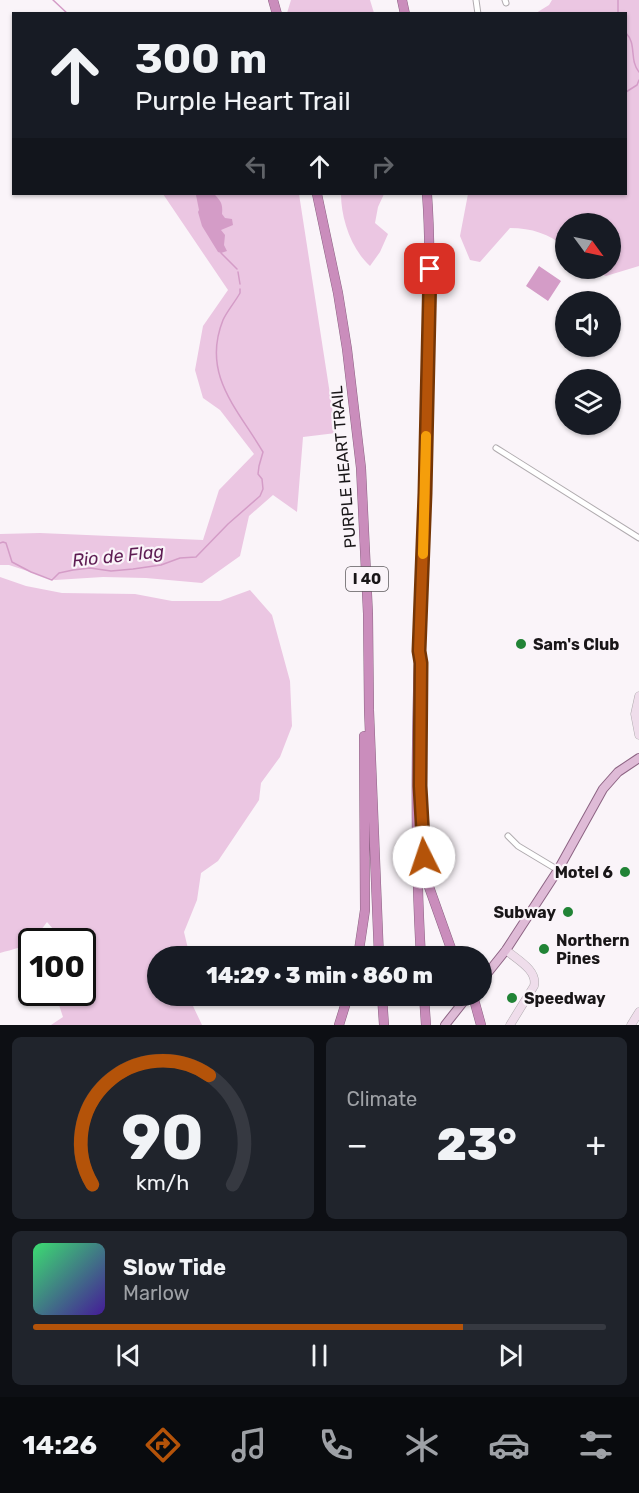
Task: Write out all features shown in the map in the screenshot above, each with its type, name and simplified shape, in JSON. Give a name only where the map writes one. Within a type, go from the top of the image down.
[{"type":"highway","name":"PURPLE HEART TRAIL","points":[[317,195],[347,349],[361,468],[379,946]]},
{"type":"highway","points":[[420,946],[416,874],[415,768],[429,325],[427,195]]},
{"type":"highway","points":[[419,651],[421,663],[420,786],[424,857],[428,884],[450,946]]},
{"type":"highway","points":[[360,946],[365,910],[364,727],[369,710]]},
{"type":"highway","points":[[339,1025],[345,1006]]},
{"type":"highway","points":[[383,1006],[384,1025]]},
{"type":"highway","points":[[474,1006],[481,1025]]},
{"type":"main road","points":[[492,968],[558,870],[603,789],[618,771],[639,758]]},
{"type":"main road","points":[[446,1025],[462,1006]]},
{"type":"street","points":[[496,448],[639,538]]},
{"type":"street","points":[[639,696],[635,714],[639,735]]},
{"type":"street","points":[[508,836],[519,846],[558,870]]},
{"type":"street","points":[[506,950],[533,973],[536,979],[510,1025]]},
{"type":"street","points":[[631,1025],[639,1012]]},
{"type":"shaded area","points":[[291,0],[370,0],[374,12],[287,12]]},
{"type":"shaded area","points":[[552,0],[639,0],[639,266],[621,271],[621,213],[555,213],[555,240],[526,229],[510,228],[480,262],[470,260],[460,236],[468,195],[627,195],[627,12],[538,12],[549,5]]},
{"type":"shaded area","points":[[164,195],[299,195],[336,433],[303,437],[297,512],[273,495],[249,516],[240,556],[202,583],[103,577],[55,580],[9,565],[0,565],[0,534],[40,533],[203,540],[219,490],[254,454],[220,410],[203,398],[195,370],[203,326],[228,290]]},
{"type":"shaded area","points":[[196,195],[215,195],[221,203],[222,214],[225,218],[232,219],[233,225],[221,230],[225,235],[224,245],[227,251],[218,252],[202,226]]},
{"type":"shaded area","points":[[341,195],[384,195],[375,223],[388,234],[380,252],[370,266],[352,242],[343,213]]},
{"type":"shaded area","points":[[539,266],[561,281],[548,301],[526,286]]},
{"type":"shaded area","points":[[0,577],[26,586],[62,593],[135,594],[172,601],[220,601],[250,590],[272,615],[290,681],[292,726],[280,757],[261,783],[259,800],[218,861],[201,873],[197,900],[184,932],[187,946],[147,946],[147,1006],[193,1006],[202,1025],[51,1025],[63,1017],[59,1006],[96,1006],[96,928],[52,928],[47,922],[42,928],[18,928],[18,948],[0,953]]},
{"type":"waterway","points":[[53,0],[66,12]]},
{"type":"waterway","name":"Rio de Flag","points":[[618,0],[618,12]]},
{"type":"waterway","name":"Rio de Flag","points":[[627,34],[639,72]]},
{"type":"waterway","name":"Rio de Flag","points":[[627,91],[637,85],[639,80]]},
{"type":"waterway","name":"Rio de Flag","points":[[221,253],[237,269]]},
{"type":"waterway","name":"Rio de Flag","points":[[238,272],[240,284]]},
{"type":"waterway","name":"Rio de Flag","points":[[0,543],[6,543],[12,562],[52,580],[59,573],[73,570],[90,568],[111,571],[161,565],[180,558],[196,557],[228,524],[260,496],[263,489],[262,479],[258,474],[263,452],[225,390],[216,358],[217,340],[223,320],[240,293],[240,289]]},
{"type":"slow traffic","points":[[423,554],[426,436]]},
{"type":"place","name":"Sam's Club","points":[[521,644]]},
{"type":"place","name":"Motel 6","points":[[625,872]]},
{"type":"place","name":"Subway","points":[[568,912]]},
{"type":"place","name":"Northern Pines","points":[[544,949]]},
{"type":"place","name":"Speedway","points":[[512,998]]},
{"type":"route","points":[[424,857],[420,786],[421,663],[419,651],[430,269]]}]
